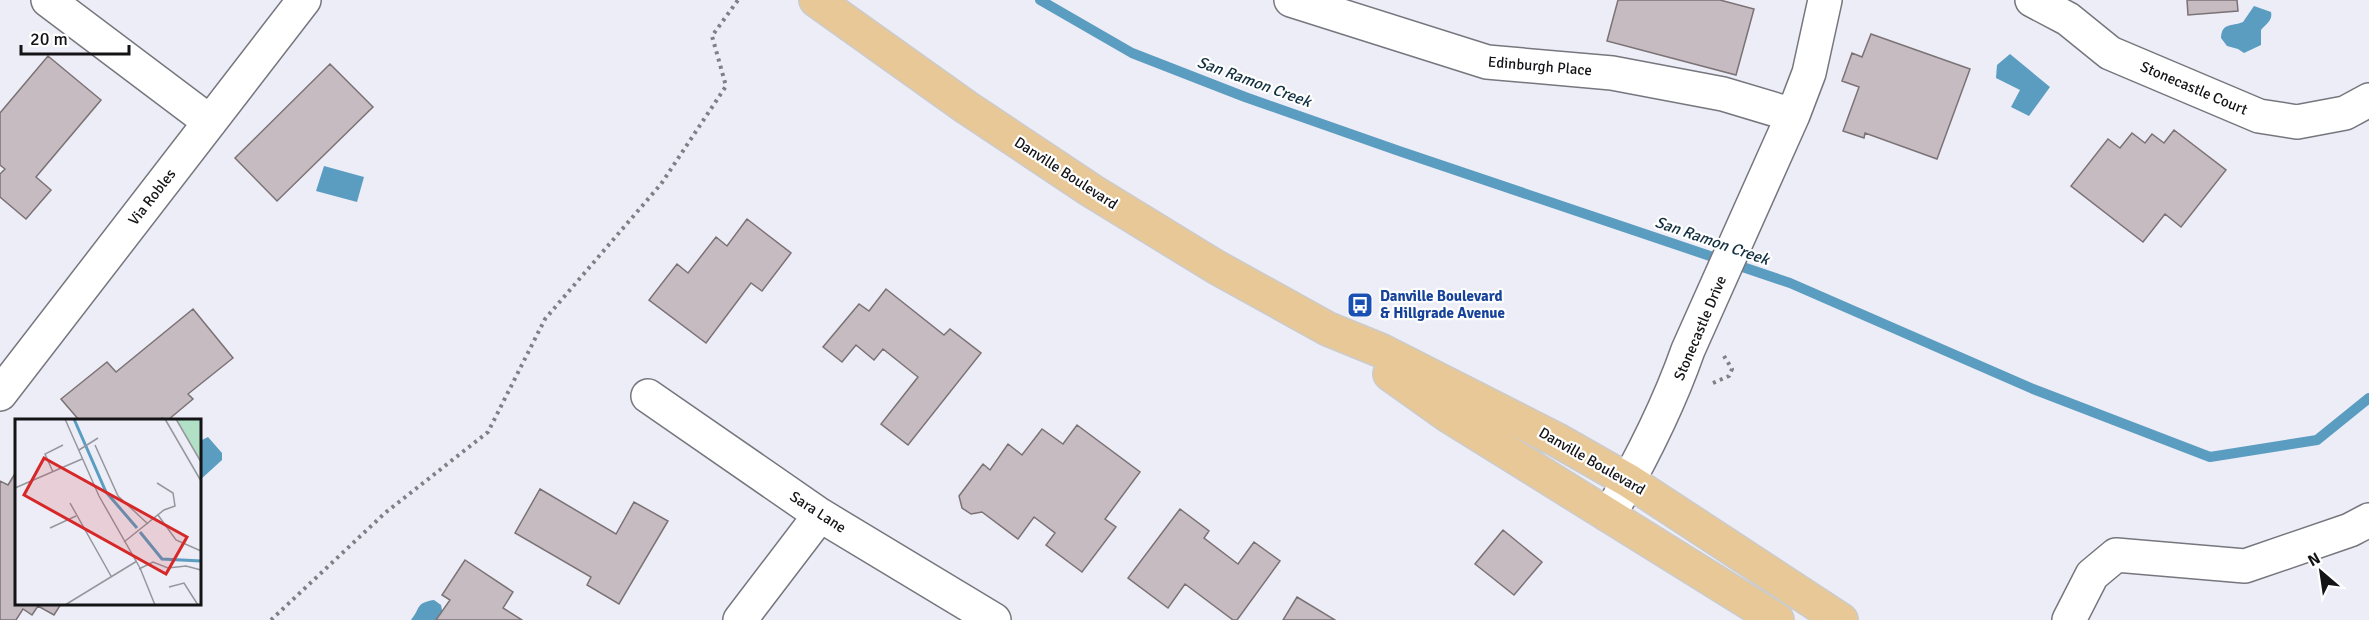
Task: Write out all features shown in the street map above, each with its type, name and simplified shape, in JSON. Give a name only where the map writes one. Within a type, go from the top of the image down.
[{"type":"main road","name":"Danville Boulevard","points":[[816,0],[966,107],[1092,191],[1216,267],[1328,329],[1449,416],[1777,620]]},
{"type":"main road","name":"Danville Boulevard","points":[[1328,329],[1382,351],[1557,440],[1629,481],[1840,620]]},
{"type":"street","points":[[48,0],[210,122]]},
{"type":"street","name":"Via Robles","points":[[0,394],[304,0]]},
{"type":"street","name":"Edinburgh Place","points":[[1291,0],[1487,62],[1612,73],[1723,94],[1793,115]]},
{"type":"street","name":"Stonecastle Drive","points":[[1609,515],[1629,481],[1674,390],[1688,350],[1793,115],[1809,73],[1825,0]]},
{"type":"street","name":"Stonecastle Court","points":[[2032,0],[2068,19],[2110,53],[2259,116],[2297,122],[2345,113],[2369,100]]},
{"type":"street","name":"Sara Lane","points":[[648,396],[820,515],[993,620]]},
{"type":"street","points":[[740,620],[820,515]]},
{"type":"street","points":[[2069,620],[2092,574],[2116,555],[2245,566],[2350,530],[2369,520]]},
{"type":"path","points":[[271,620],[385,513],[488,432],[545,319],[661,184],[726,86],[712,36],[738,0]]},
{"type":"water","points":[[2254,6],[2271,12],[2270,20],[2261,30],[2261,45],[2244,53],[2227,46],[2221,38],[2223,29],[2243,22]]},
{"type":"water","points":[[2010,54],[2050,87],[2029,116],[2011,107],[2020,90],[1996,78],[1997,65]]},
{"type":"water","points":[[324,166],[364,177],[357,202],[316,191]]},
{"type":"water","points":[[208,437],[222,453],[222,460],[201,479],[201,440]]},
{"type":"water","points":[[434,600],[441,605],[444,620],[411,620],[421,604]]},
{"type":"building","points":[[1618,0],[1720,0],[1754,9],[1736,75],[1607,41]]},
{"type":"building","points":[[2187,0],[2237,0],[2238,11],[2188,15]]},
{"type":"building","points":[[1871,34],[1970,69],[1937,159],[1865,133],[1864,138],[1843,131],[1859,87],[1842,81],[1852,53],[1862,57]]},
{"type":"building","points":[[48,56],[101,100],[36,177],[51,190],[26,219],[0,197],[0,174],[5,169],[0,165],[0,113]]},
{"type":"building","points":[[330,64],[373,107],[277,201],[235,158]]},
{"type":"building","points":[[2174,130],[2226,170],[2181,227],[2165,214],[2143,242],[2071,186],[2108,139],[2120,148],[2132,133],[2145,143],[2152,134],[2164,143]]},
{"type":"building","points":[[747,219],[791,253],[762,291],[751,283],[706,343],[649,300],[677,264],[688,273],[716,237],[727,246]]},
{"type":"building","points":[[886,289],[944,335],[950,329],[981,353],[908,445],[881,424],[918,377],[883,349],[874,360],[856,345],[842,362],[823,347],[859,304],[869,311]]},
{"type":"building","points":[[193,309],[233,358],[188,394],[193,399],[169,419],[78,419],[61,399],[107,362],[116,372]]},
{"type":"building","points":[[1077,425],[1140,472],[1105,519],[1116,527],[1082,572],[1046,545],[1055,533],[1034,517],[1018,539],[982,512],[971,514],[962,508],[959,496],[983,464],[990,470],[1008,444],[1022,455],[1042,429],[1063,444]]},
{"type":"building","points":[[15,474],[15,605],[60,605],[54,615],[38,606],[32,615],[23,609],[16,620],[0,620],[0,481],[8,485]]},
{"type":"building","points":[[540,489],[616,534],[634,502],[668,521],[619,604],[587,585],[591,577],[515,533]]},
{"type":"building","points":[[1180,509],[1209,531],[1204,538],[1238,564],[1254,542],[1280,561],[1237,620],[1233,620],[1185,584],[1168,608],[1128,578]]},
{"type":"building","points":[[1503,530],[1542,562],[1514,595],[1475,564]]},
{"type":"building","points":[[465,560],[513,592],[503,608],[522,620],[436,620],[450,600],[442,595]]},
{"type":"building","points":[[1297,597],[1335,620],[1283,620]]},
{"type":"waterway","name":"San Ramon Creek","points":[[1040,0],[1132,53],[1245,97],[1399,151],[1790,283],[2033,389],[2210,457],[2317,440],[2369,398]]},
{"type":"place","name":"Danville Boulevard & Hillgrade Avenue","points":[[1360,305]]}]
